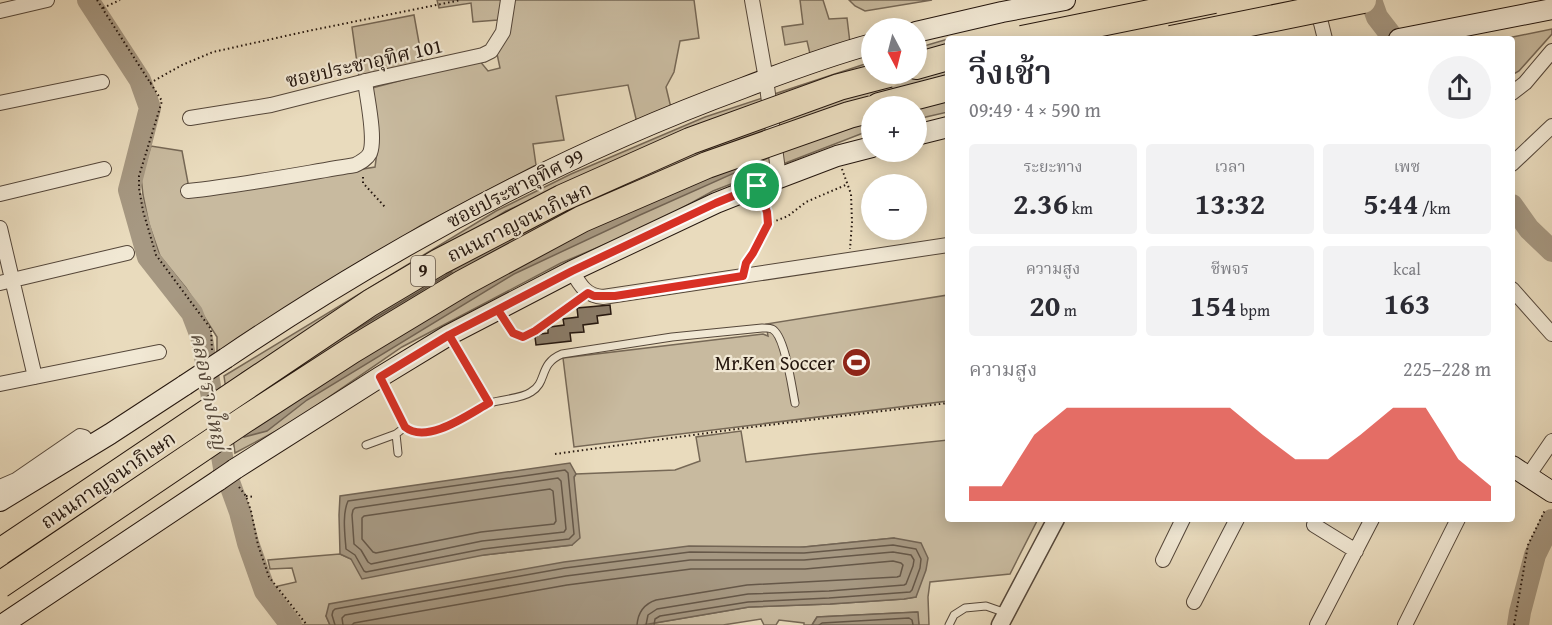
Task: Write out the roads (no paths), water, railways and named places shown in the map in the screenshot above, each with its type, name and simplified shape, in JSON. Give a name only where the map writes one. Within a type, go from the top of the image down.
[{"type":"highway","points":[[1037,36],[1214,0]]},
{"type":"highway","points":[[1186,36],[1363,0]]},
{"type":"highway","points":[[927,63],[945,58]]},
{"type":"highway","name":"ถนนกาญจนาภิเษก","points":[[0,552],[370,303],[439,262],[562,198],[690,141],[839,87],[861,81]]},
{"type":"highway","points":[[917,96],[945,89]]},
{"type":"highway","name":"ถนนกาญจนาภิเษก","points":[[0,585],[351,350],[463,283],[582,219],[706,165],[861,112]]},
{"type":"main road","points":[[927,29],[1059,0],[1076,36]]},
{"type":"main road","points":[[1414,36],[1552,9]]},
{"type":"main road","name":"ซอยประชาอุทิศ 99","points":[[0,501],[19,484],[91,446],[185,385],[219,356],[358,273],[544,171],[623,135],[705,102],[861,48]]},
{"type":"main road","points":[[927,132],[945,128]]},
{"type":"main road","points":[[2,625],[380,377],[449,335],[572,271],[716,203],[837,156],[861,150]]},
{"type":"main road","points":[[1520,471],[1548,497]]},
{"type":"street","points":[[0,11],[48,0]]},
{"type":"street","name":"ซอยประชาอุทิศ 101","points":[[190,118],[271,105],[483,55],[491,51],[503,32],[508,0]]},
{"type":"street","points":[[752,0],[766,79],[779,178]]},
{"type":"street","points":[[1309,0],[1321,23],[1324,36]]},
{"type":"street","points":[[1515,91],[1547,68],[1552,51]]},
{"type":"street","points":[[188,191],[226,187],[362,162],[370,153],[372,133],[365,81]]},
{"type":"street","points":[[0,103],[102,82]]},
{"type":"street","points":[[1515,161],[1552,126]]},
{"type":"street","points":[[0,194],[104,169]]},
{"type":"street","points":[[0,228],[6,282],[34,377]]},
{"type":"street","points":[[572,271],[588,293],[594,296],[615,296],[945,245]]},
{"type":"street","points":[[6,282],[127,253]]},
{"type":"street","points":[[1515,292],[1552,334]]},
{"type":"street","points":[[0,384],[159,352]]},
{"type":"street","points":[[1520,471],[1552,441]]},
{"type":"street","points":[[0,487],[19,484]]},
{"type":"street","points":[[1003,619],[1054,522]]},
{"type":"street","points":[[1163,560],[1182,522]]},
{"type":"street","points":[[1194,602],[1235,522]]},
{"type":"street","points":[[1317,625],[1370,522]]},
{"type":"street","points":[[1405,625],[1456,522]]},
{"type":"street","points":[[1314,525],[1356,550]]},
{"type":"lane","points":[[498,310],[513,333],[523,337],[588,293]]},
{"type":"lane","points":[[380,377],[405,427],[422,434],[438,430],[489,403],[529,394],[538,387],[548,362],[562,354],[672,337],[771,328],[778,335],[784,348],[795,403]]},
{"type":"lane","points":[[449,335],[489,403]]},
{"type":"lane","points":[[366,445],[396,434],[405,427]]},
{"type":"lane","points":[[396,434],[398,453]]},
{"type":"lane","points":[[949,625],[954,615],[965,608],[986,606],[1003,619]]},
{"type":"water","points":[[755,107],[768,131],[768,158],[514,274],[307,400],[267,431],[244,437],[233,413],[229,386],[242,373],[506,211],[698,128]]},
{"type":"water","points":[[570,463],[576,474],[574,477],[580,538],[572,545],[484,555],[362,579],[351,559],[340,554],[340,496]]},
{"type":"water","points":[[894,538],[921,543],[928,558],[916,597],[830,604],[749,607],[643,625],[330,625],[326,616],[329,604],[564,562],[689,546],[804,547]]},
{"type":"water","points":[[918,612],[919,625],[812,625],[817,617]]},
{"type":"waterway","name":"คลองรางใหญ่","points":[[88,0],[140,80],[150,108],[129,190],[148,257],[192,313],[202,339],[224,468],[265,591],[291,625]]},
{"type":"waterway","points":[[1371,0],[1377,17],[1392,36]]},
{"type":"waterway","points":[[1515,209],[1529,229],[1552,251]]},
{"type":"waterway","points":[[1518,625],[1535,555],[1552,520]]},
{"type":"place","name":"Mr.Ken Soccer","points":[[856,363]]}]
